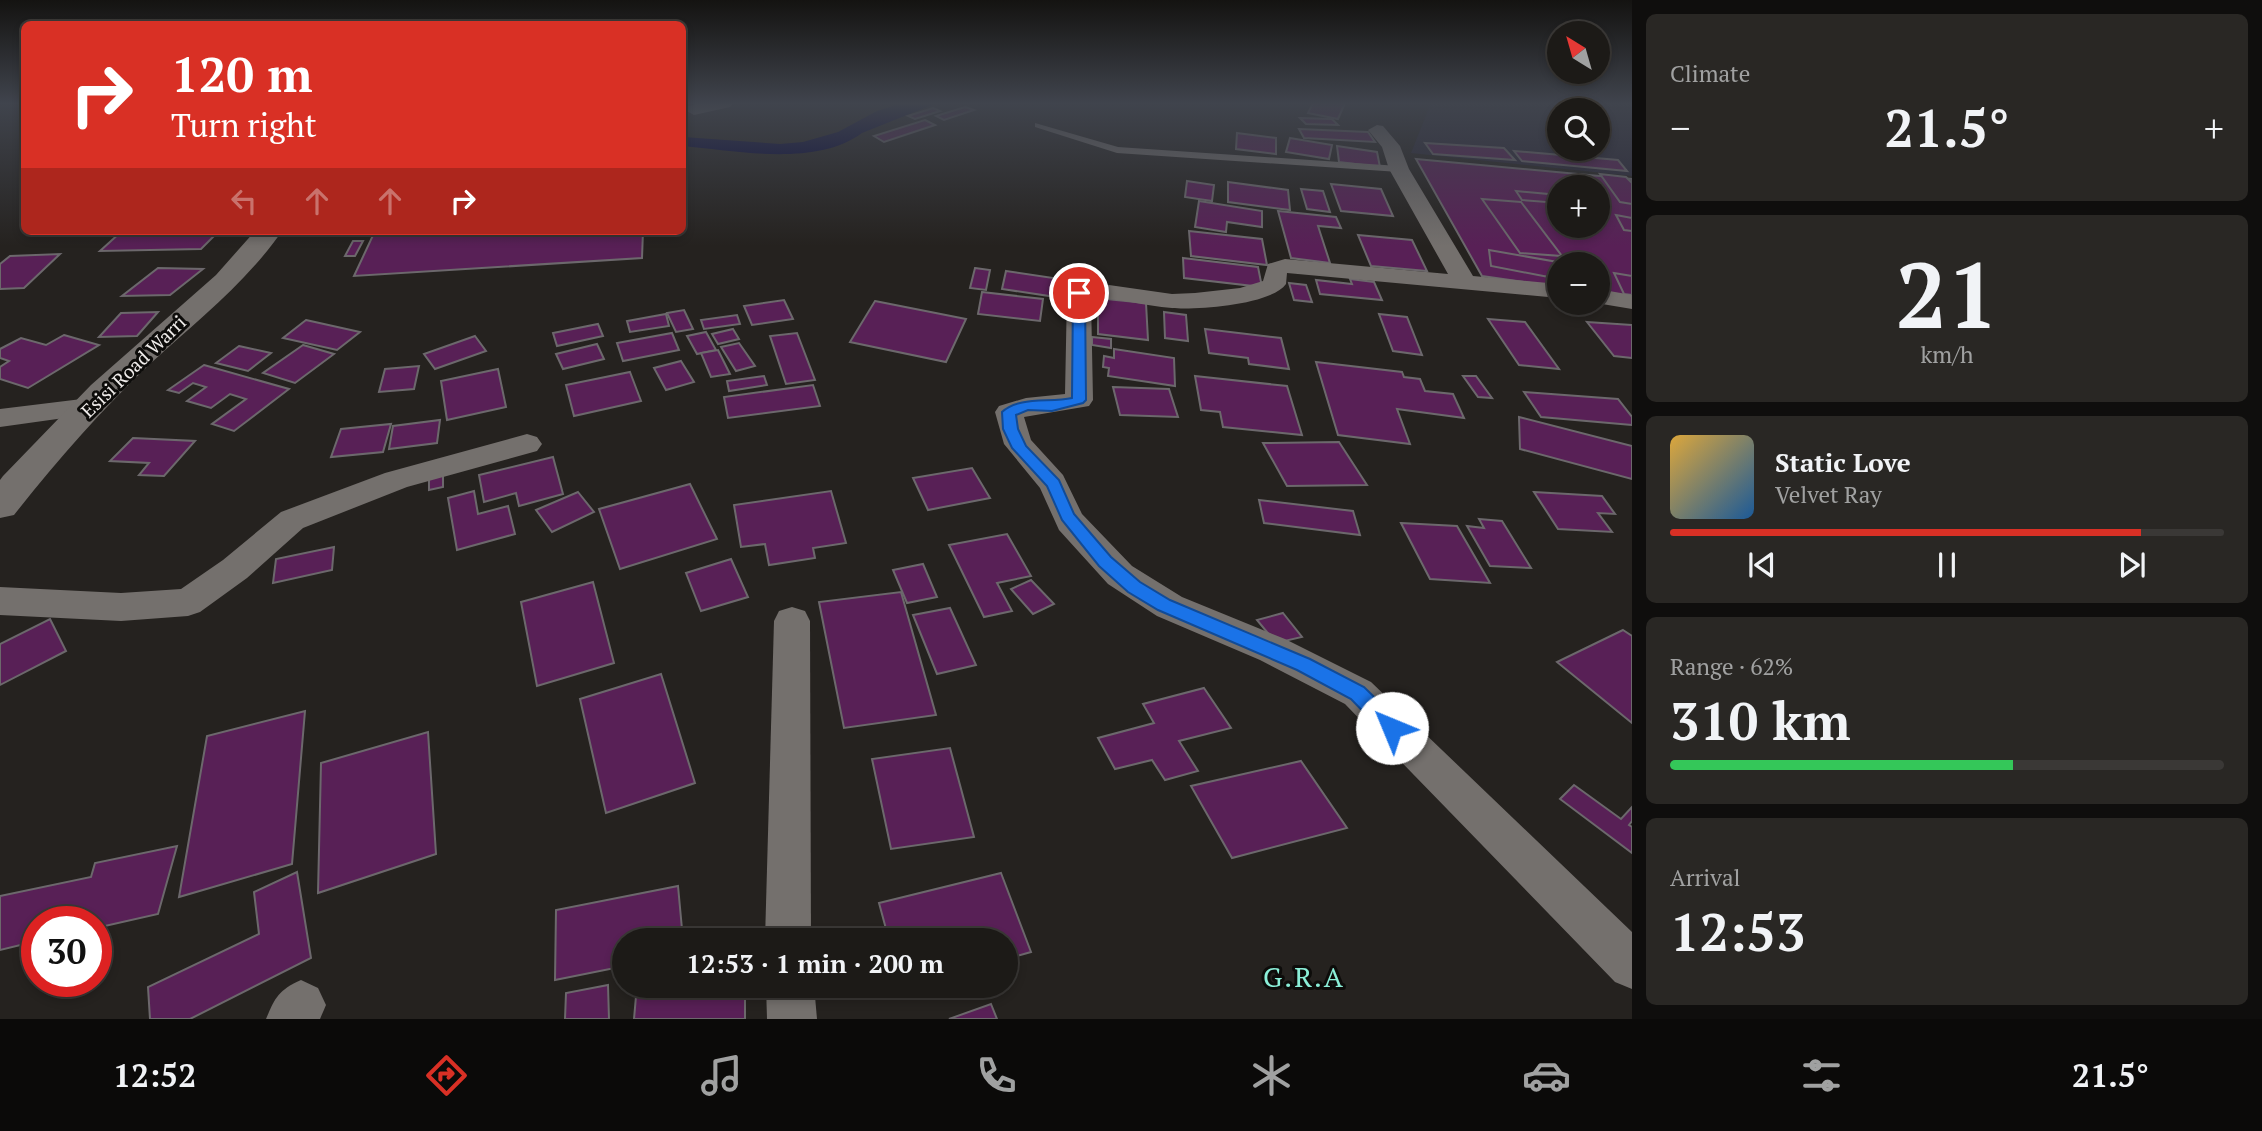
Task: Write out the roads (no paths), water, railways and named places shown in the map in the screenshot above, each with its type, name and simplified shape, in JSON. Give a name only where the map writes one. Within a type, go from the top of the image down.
[{"type":"street","points":[[1393,151],[1399,169],[1464,281]]},
{"type":"street","name":"Esisi Road Warri","points":[[0,505],[136,359],[235,269],[265,235]]},
{"type":"street","points":[[1547,290],[1285,266],[1276,269],[1274,284],[1267,290],[1235,296],[1175,301],[1099,291],[1079,293],[1079,400],[1052,407],[1027,405],[1009,412],[1010,429],[1019,448],[1054,484],[1074,526],[1105,562],[1164,605],[1291,659],[1357,693],[1632,965]]},
{"type":"street","points":[[1610,298],[1632,302]]},
{"type":"street","points":[[0,418],[90,407]]},
{"type":"street","points":[[0,601],[121,607],[188,602],[235,569],[292,520],[397,480],[527,444]]},
{"type":"street","points":[[788,928],[792,621]]},
{"type":"street","points":[[791,998],[792,1019]]},
{"type":"lane","points":[[1125,151],[1399,169]]},
{"type":"district","name":"G.R.A","points":[[1304,976]]}]
